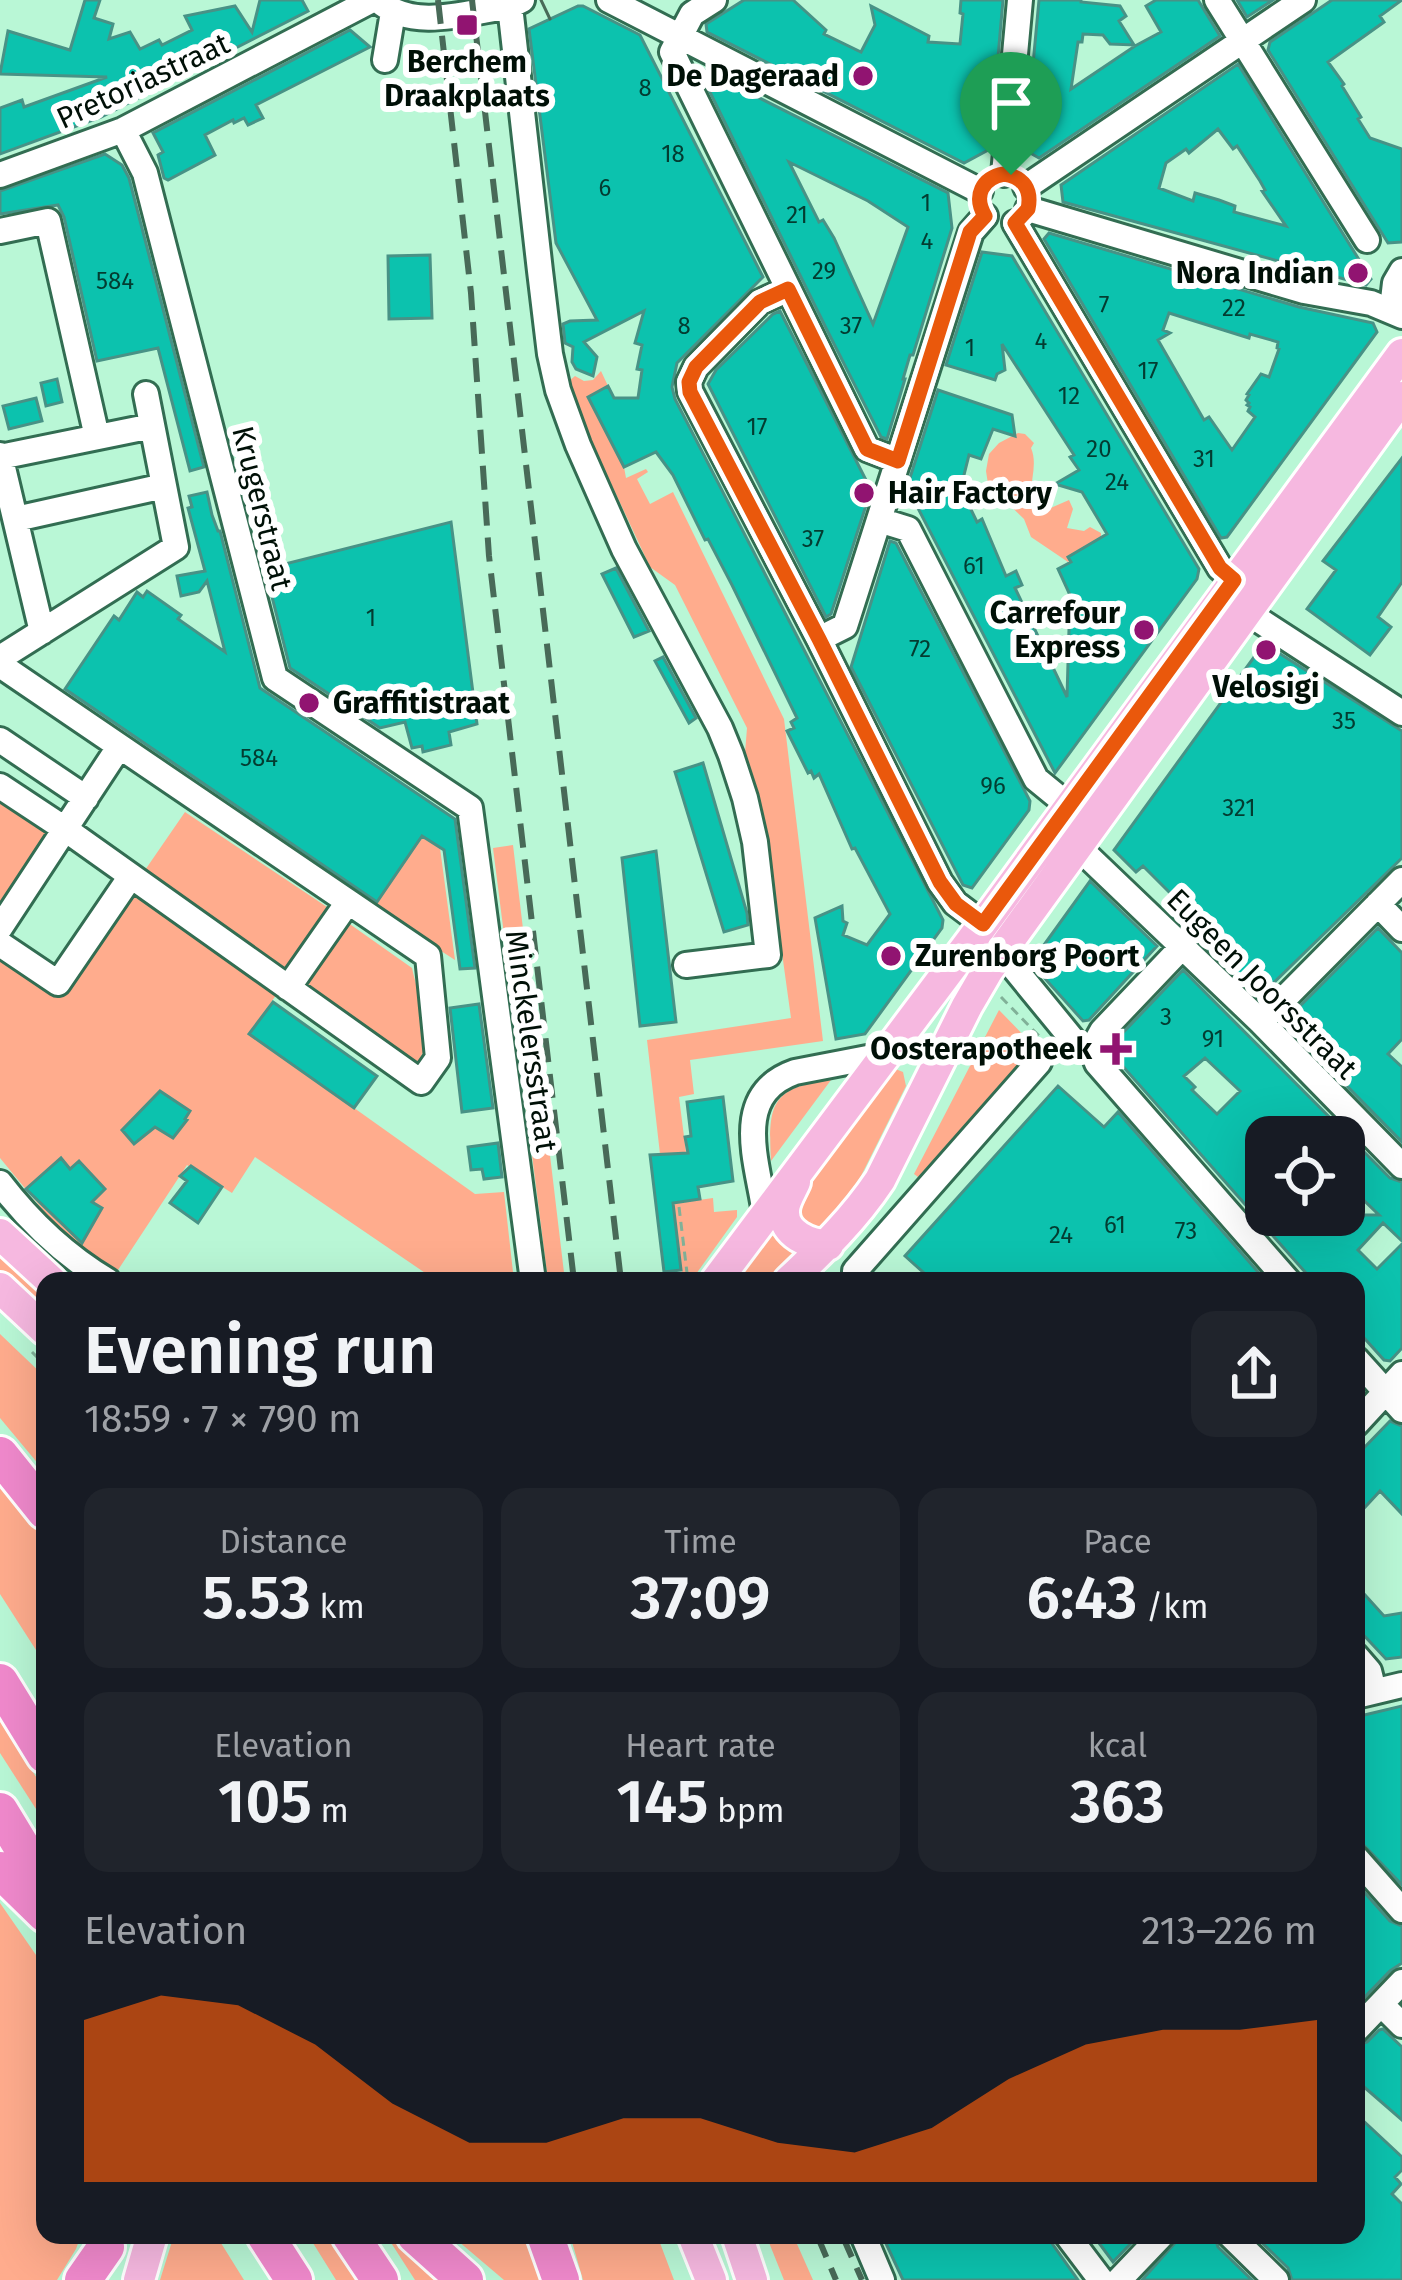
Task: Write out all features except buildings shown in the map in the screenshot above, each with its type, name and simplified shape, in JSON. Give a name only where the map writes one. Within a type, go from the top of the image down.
[{"type":"highway","points":[[0,1455],[36,1499]]},
{"type":"highway","points":[[0,1682],[36,1740]]},
{"type":"highway","points":[[0,1811],[36,1870]]},
{"type":"highway","points":[[0,1870],[36,1905]]},
{"type":"highway","points":[[272,2244],[294,2280]]},
{"type":"highway","points":[[356,2244],[380,2280]]},
{"type":"highway","points":[[425,2244],[465,2280]]},
{"type":"highway","points":[[548,2244],[561,2280]]},
{"type":"highway","points":[[83,2280],[104,2254]]},
{"type":"main road","points":[[723,1272],[1402,354]]},
{"type":"main road","points":[[799,1272],[828,1245],[880,1180],[967,1006],[999,956],[1402,397]]},
{"type":"main road","points":[[884,1055],[899,1057],[912,1070],[916,1090],[911,1118]]},
{"type":"main road","points":[[802,1166],[786,1202],[786,1222],[808,1243],[828,1245]]},
{"type":"main road","points":[[0,1234],[42,1272]]},
{"type":"main road","points":[[0,1288],[36,1322]]},
{"type":"main road","points":[[139,2280],[149,2244]]},
{"type":"main road","points":[[697,2244],[711,2280]]},
{"type":"main road","points":[[740,2244],[752,2280]]},
{"type":"street","points":[[609,0],[982,204],[995,224],[1018,198],[1303,0]]},
{"type":"street","points":[[714,0],[692,14],[672,52],[867,449],[898,461]]},
{"type":"street","points":[[1020,0],[1018,198],[1220,568],[1234,580]]},
{"type":"street","points":[[1217,0],[1367,240]]},
{"type":"street","points":[[385,60],[381,4],[416,17],[516,3],[550,354],[558,390],[644,590],[720,728],[746,798],[755,842],[768,955],[686,965]]},
{"type":"street","name":"Pretoriastraat","points":[[0,175],[122,130],[381,4]]},
{"type":"street","name":"Krugerstraat","points":[[122,130],[145,173],[275,678],[470,808]]},
{"type":"street","points":[[819,639],[844,626],[990,178],[1018,198],[1304,291],[1359,300],[1397,313],[1395,283],[1402,271]]},
{"type":"street","points":[[0,230],[48,221],[97,437]]},
{"type":"street","points":[[788,289],[760,302],[696,367],[690,392],[946,893],[983,924]]},
{"type":"street","points":[[0,786],[421,1082],[438,1058],[428,956],[0,662],[176,547],[146,394]]},
{"type":"street","points":[[42,632],[0,456],[152,426]]},
{"type":"street","points":[[16,519],[164,486]]},
{"type":"street","points":[[879,520],[908,529],[1036,778],[1070,806]]},
{"type":"street","points":[[1247,613],[1402,713]]},
{"type":"street","points":[[0,740],[86,798]]},
{"type":"street","points":[[0,928],[119,747]]},
{"type":"street","name":"Minckelersstraat","points":[[470,808],[532,1272]]},
{"type":"street","name":"Eugeen Joorsstraat","points":[[1078,847],[1261,1022],[1402,1166]]},
{"type":"street","points":[[0,944],[58,983],[131,876]]},
{"type":"street","points":[[1261,1022],[1402,880]]},
{"type":"street","points":[[288,988],[348,902]]},
{"type":"street","points":[[1378,904],[1402,929]]},
{"type":"street","points":[[1183,946],[1102,1031],[1092,1049],[1096,1063],[1280,1272]]},
{"type":"street","points":[[999,956],[1077,1045],[1092,1049]]},
{"type":"street","points":[[765,1214],[752,1126],[764,1092],[795,1072],[884,1055]]},
{"type":"street","points":[[863,1272],[1045,1055]]},
{"type":"street","points":[[0,1183],[33,1222],[94,1272]]},
{"type":"street","points":[[828,1245],[856,1272]]},
{"type":"street","points":[[1365,1366],[1396,1392],[1365,1417]]},
{"type":"street","points":[[1365,1693],[1402,1685]]},
{"type":"street","points":[[1365,1868],[1402,1910]]},
{"type":"street","points":[[1365,2020],[1402,1982]]},
{"type":"street","points":[[1381,2003],[1402,2025]]},
{"type":"street","points":[[866,2244],[882,2280]]},
{"type":"street","points":[[1074,2244],[1100,2280]]},
{"type":"street","points":[[1119,2280],[1153,2244]]},
{"type":"street","points":[[1239,2244],[1276,2280]]},
{"type":"path","points":[[999,996],[1007,1000],[1045,1055]]},
{"type":"path","points":[[679,1208],[687,1272]]},
{"type":"shaded area","points":[[601,371],[608,386],[588,397],[626,478],[646,469],[637,479],[650,504],[673,492],[784,719],[823,1041],[690,1060],[694,1094],[679,1097],[689,1176],[681,1178],[685,1202],[713,1198],[714,1212],[737,1210],[737,1217],[697,1272],[682,1272],[667,1155],[660,1154],[647,1040],[791,1018],[764,823],[745,753],[747,728],[675,585],[650,567],[587,432],[569,381],[575,376],[593,380]]},
{"type":"shaded area","points":[[1018,433],[1034,443],[1033,504],[1046,510],[1069,500],[1073,509],[1067,528],[1084,531],[1090,527],[1101,533],[1101,540],[1068,562],[1031,537],[1024,519],[988,484],[989,454]]},
{"type":"shaded area","points":[[0,796],[53,831],[0,917]]},
{"type":"shaded area","points":[[185,812],[333,911],[288,977],[143,873]]},
{"type":"shaded area","points":[[422,836],[440,848],[455,960],[373,907]]},
{"type":"shaded area","points":[[513,845],[564,1272],[547,1272],[493,848]]},
{"type":"shaded area","points":[[135,885],[280,989],[250,1034],[475,1194],[504,1192],[513,1272],[424,1272],[255,1157],[232,1193],[187,1165],[118,1270],[67,1239],[0,1158],[0,952],[62,994]]},
{"type":"shaded area","points":[[344,920],[412,968],[426,1034],[425,1047],[412,1067],[297,984]]},
{"type":"shaded area","points":[[999,1010],[1035,1047],[918,1177],[914,1174]]},
{"type":"shaded area","points":[[893,1068],[903,1072],[906,1086],[844,1201],[840,1217],[818,1237],[791,1209],[856,1121],[880,1078]]},
{"type":"shaded area","points":[[831,1080],[771,1161],[777,1102],[796,1088]]},
{"type":"shaded area","points":[[769,1225],[804,1249],[784,1272],[739,1272]]},
{"type":"shaded area","points":[[0,1250],[36,1282],[36,1302],[0,1270]]},
{"type":"shaded area","points":[[0,1334],[36,1368],[36,1461],[0,1418]]},
{"type":"shaded area","points":[[0,1474],[36,1518],[36,1650],[0,1594]]},
{"type":"shaded area","points":[[0,1720],[36,1777],[36,1809],[0,1753]]},
{"type":"shaded area","points":[[0,1903],[36,1955],[36,2244],[78,2244],[57,2280],[0,2280]]},
{"type":"shaded area","points":[[171,2244],[222,2244],[244,2280],[160,2280]]},
{"type":"shaded area","points":[[314,2244],[333,2244],[356,2280],[336,2280]]},
{"type":"shaded area","points":[[392,2244],[406,2244],[444,2280],[415,2280]]},
{"type":"shaded area","points":[[462,2244],[528,2244],[541,2280],[504,2280]]},
{"type":"shaded area","points":[[573,2244],[660,2244],[674,2280],[583,2280]]},
{"type":"shaded area","points":[[770,2244],[797,2244],[813,2280],[784,2280]]},
{"type":"tram line","points":[[541,0],[550,19]]},
{"type":"railway","points":[[438,0],[471,293],[489,556],[573,1272]]},
{"type":"railway","points":[[472,0],[620,1272]]},
{"type":"railway","points":[[821,2244],[836,2280]]},
{"type":"railway","points":[[846,2244],[862,2280]]},
{"type":"place","name":"Berchem Draakplaats","points":[[467,25]]},
{"type":"place","name":"De Dageraad","points":[[863,76]]},
{"type":"place","name":"Nora Indian","points":[[1358,273]]},
{"type":"place","name":"Hair Factory","points":[[864,493]]},
{"type":"place","name":"Carrefour Express","points":[[1144,630]]},
{"type":"place","name":"Velosigi","points":[[1266,650]]},
{"type":"place","name":"Graffitistraat","points":[[309,703]]},
{"type":"place","name":"Zurenborg Poort","points":[[891,956]]},
{"type":"place","name":"Oosterapotheek","points":[[1116,1049]]},
{"type":"route","points":[[1011,175],[1027,187],[1030,201],[1015,223],[1220,568],[1234,580],[983,924],[956,904],[940,882],[689,382],[696,367],[760,302],[788,289],[867,449],[898,461],[970,232],[985,216],[980,191],[990,178],[1011,175]]}]
